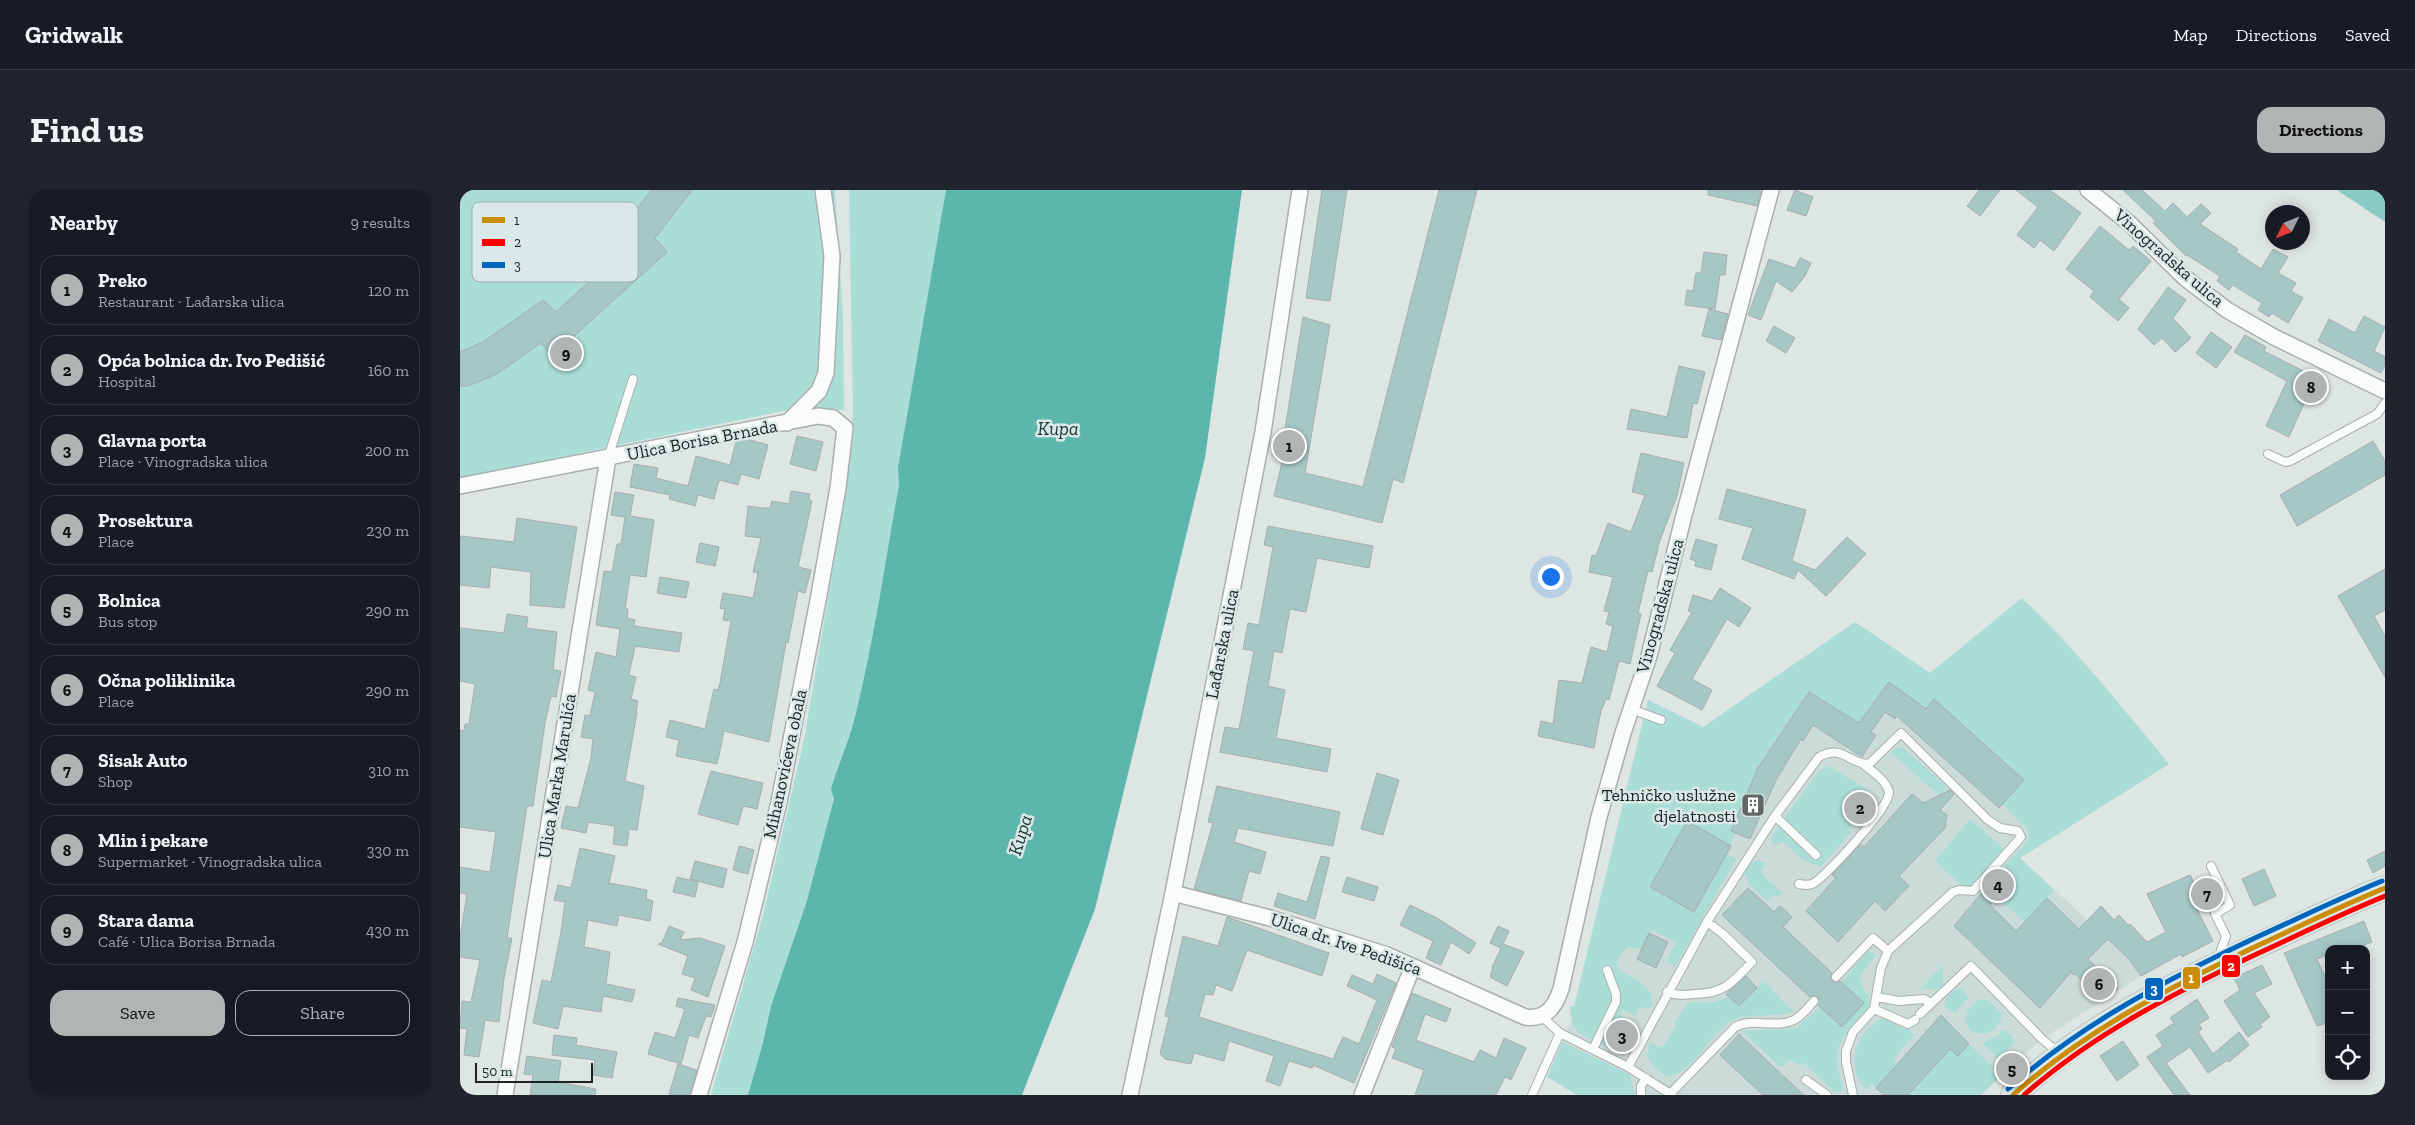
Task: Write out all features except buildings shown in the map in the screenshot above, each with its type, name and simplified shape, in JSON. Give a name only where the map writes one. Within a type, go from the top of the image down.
[{"type":"main road","points":[[2013,1095],[2060,1054],[2150,998],[2226,960],[2385,888]]},
{"type":"street","name":"Ulica Borisa Brnada","points":[[460,486],[786,424],[819,391],[826,373],[832,256],[823,190]]},
{"type":"street","name":"Lađarska ulica","points":[[1130,1095],[1173,893],[1263,432],[1300,190]]},
{"type":"street","name":"Vinogradska ulica","points":[[1541,1016],[1555,1004],[1561,988],[1599,817],[1649,656],[1683,519],[1771,190]]},
{"type":"street","name":"Vinogradska ulica","points":[[2088,190],[2129,223],[2185,278],[2227,310],[2274,337],[2385,391]]},
{"type":"street","name":"Mihanovićeva obala","points":[[699,1095],[745,942],[779,802],[838,488],[845,428],[833,418],[818,416],[786,424]]},
{"type":"street","name":"Ulica Marka Marulića","points":[[505,1095],[608,458]]},
{"type":"street","name":"Ulica dr. Ive Pedišića","points":[[1173,893],[1270,918],[1365,947],[1413,965],[1524,1017],[1541,1016]]},
{"type":"street","points":[[1362,1095],[1409,976]]},
{"type":"lane","points":[[608,458],[634,379]]},
{"type":"lane","points":[[2268,454],[2285,462],[2290,460],[2377,414],[2385,403]]},
{"type":"lane","points":[[1631,709],[1661,720]]},
{"type":"lane","points":[[1854,1095],[1846,1062],[1846,1051],[1853,1032],[1874,1009],[1881,968],[1888,952],[1953,892],[1959,890],[1974,891],[2021,837],[2018,832],[2000,828],[1987,819],[1901,733],[1875,760],[1869,764],[1863,764]]},
{"type":"lane","points":[[1628,1067],[1667,992],[1707,922],[1776,816],[1819,757],[1828,752],[1836,751],[1863,764],[1884,783],[1889,792],[1887,802],[1875,819],[1823,876],[1812,884],[1799,884]]},
{"type":"lane","points":[[1776,816],[1816,855]]},
{"type":"lane","points":[[2211,866],[2230,905],[2215,914],[2226,936],[2222,950],[2226,960]]},
{"type":"lane","points":[[1667,992],[1675,995],[1710,994],[1721,991],[1752,962],[1722,933],[1707,922]]},
{"type":"lane","points":[[1836,977],[1873,938],[1888,952]]},
{"type":"lane","points":[[1874,1009],[1908,1024],[1971,966],[2060,1054]]},
{"type":"lane","points":[[1592,1049],[1616,1002],[1616,994],[1607,970]]},
{"type":"lane","points":[[1877,997],[1899,1001],[1924,999],[1931,1004]]},
{"type":"lane","points":[[1541,1016],[1560,1033],[1628,1067],[1671,1094],[1741,1023],[1775,1024],[1791,1021],[1796,1019],[1814,1001]]},
{"type":"lane","points":[[1532,1095],[1560,1033]]},
{"type":"lane","points":[[1641,1095],[1642,1086],[1646,1078]]},
{"type":"lane","points":[[1806,1080],[1827,1095]]},
{"type":"shaded area","points":[[460,190],[835,190],[843,317],[844,410],[783,411],[460,478]]},
{"type":"shaded area","points":[[849,190],[1062,190],[881,1095],[711,1095],[763,915],[804,740],[835,556],[853,414]]},
{"type":"shaded area","points":[[2337,190],[2385,190],[2385,222]]},
{"type":"shaded area","points":[[2022,598],[2059,634],[2169,764],[2020,858],[2128,958],[2141,976],[2042,1039],[1981,1095],[1577,1095],[1547,1077],[1571,1021],[1648,700],[1703,727],[1855,622],[1930,673]]},
{"type":"shaded area","points":[[2022,598],[2080,658],[2169,764],[2020,858],[2054,890],[2025,922],[1997,897],[2016,878],[2004,866],[2026,843],[2029,836],[2027,828],[2002,804],[1934,700],[1924,711],[1889,682],[1859,723],[1809,692],[1758,768],[1731,831],[1736,833],[1726,854],[1736,859],[1675,967],[1666,962],[1676,942],[1652,930],[1641,949],[1628,947],[1617,959],[1618,969],[1638,981],[1651,993],[1652,1006],[1647,1009],[1640,1007],[1635,1016],[1623,1010],[1620,1015],[1625,1018],[1622,1019],[1612,1038],[1604,1045],[1583,1035],[1575,1028],[1570,1006],[1574,1007],[1648,700],[1703,727],[1855,622],[1930,673]]},
{"type":"shaded area","points":[[1902,747],[1944,784],[1946,788],[1940,796],[1890,752]]},
{"type":"shaded area","points":[[1828,766],[1867,789],[1875,800],[1874,806],[1871,804],[1849,829],[1851,833],[1820,867],[1805,861],[1782,841],[1775,846],[1771,841],[1773,834],[1818,772]]},
{"type":"shaded area","points":[[1970,819],[2006,851],[1969,888],[1963,887],[1935,861]]},
{"type":"shaded area","points":[[1758,860],[1765,863],[1761,873],[1782,893],[1778,897],[1773,895],[1767,901],[1749,884],[1744,871],[1751,863]]},
{"type":"shaded area","points":[[1867,952],[1873,952],[1876,955],[1859,977],[1865,993],[1869,993],[1869,1007],[1841,1042],[1838,1051],[1839,1073],[1843,1088],[1841,1091],[1835,1092],[1803,1062],[1800,1065],[1790,1059],[1781,1068],[1742,1031],[1797,1028],[1820,1006],[1842,1027],[1864,1003],[1842,982]]},
{"type":"shaded area","points":[[1943,965],[1943,988],[1920,990]]},
{"type":"shaded area","points":[[1745,975],[1757,988],[1765,982],[1794,1012],[1779,1015],[1743,1017],[1732,1020],[1716,1034],[1688,1067],[1679,1073],[1669,1077],[1655,1069],[1647,1055],[1650,1042],[1662,1048],[1676,1026],[1674,1024],[1688,1003],[1715,1002],[1728,997],[1726,994]]},
{"type":"shaded area","points":[[1958,988],[1963,989],[1968,998],[1955,1013],[1945,1006],[1945,1003],[1949,995]]},
{"type":"shaded area","points":[[1978,1000],[1988,1000],[2002,1014],[2001,1020],[1992,1031],[1982,1034],[1972,1032],[1965,1022],[1968,1009]]},
{"type":"shaded area","points":[[1883,1018],[1904,1029],[1908,1029],[1914,1035],[1893,1059],[1898,1065],[1876,1088],[1872,1083],[1866,1090],[1859,1081],[1856,1071],[1856,1050],[1866,1032]]},
{"type":"shaded area","points":[[2002,1030],[2006,1031],[2016,1041],[1998,1059],[1982,1043],[1996,1037]]},
{"type":"shaded area","points":[[1562,1042],[1630,1075],[1635,1095],[1577,1095],[1547,1077]]},
{"type":"shaded area","points":[[1969,1044],[1994,1068],[1991,1071],[1998,1079],[1981,1095],[1911,1095],[1905,1088],[1930,1071],[1946,1045],[1958,1056]]},
{"type":"water","name":"Kupa","points":[[946,190],[1242,190],[1205,458],[1095,909],[1022,1095],[748,1095],[763,1043],[771,1006],[806,904],[834,799],[831,789],[853,726],[862,688],[874,631],[899,485],[898,468]]},
{"type":"transit line","name":"3","points":[[2008,1089],[2066,1043],[2159,986],[2257,937],[2382,881]]},
{"type":"transit line","name":"1","points":[[2013,1095],[2070,1049],[2131,1010],[2261,944],[2385,888]]},
{"type":"transit line","name":"2","points":[[2024,1095],[2079,1052],[2107,1033],[2167,998],[2261,952],[2385,896]]},
{"type":"place","name":"Stara dama","points":[[566,353]]},
{"type":"place","name":"Mlin i pekare","points":[[2311,387]]},
{"type":"place","name":"Preko","points":[[1289,446]]},
{"type":"place","name":"Tehničko uslužne djelatnosti","points":[[1753,805]]},
{"type":"place","name":"Opća bolnica dr. Ivo Pedišić","points":[[1860,808]]},
{"type":"place","name":"Prosektura","points":[[1998,885]]},
{"type":"place","name":"Sisak Auto","points":[[2207,894]]},
{"type":"place","name":"Očna poliklinika","points":[[2099,984]]},
{"type":"place","name":"Glavna porta","points":[[1622,1036]]},
{"type":"place","name":"Bolnica","points":[[2012,1069]]}]
